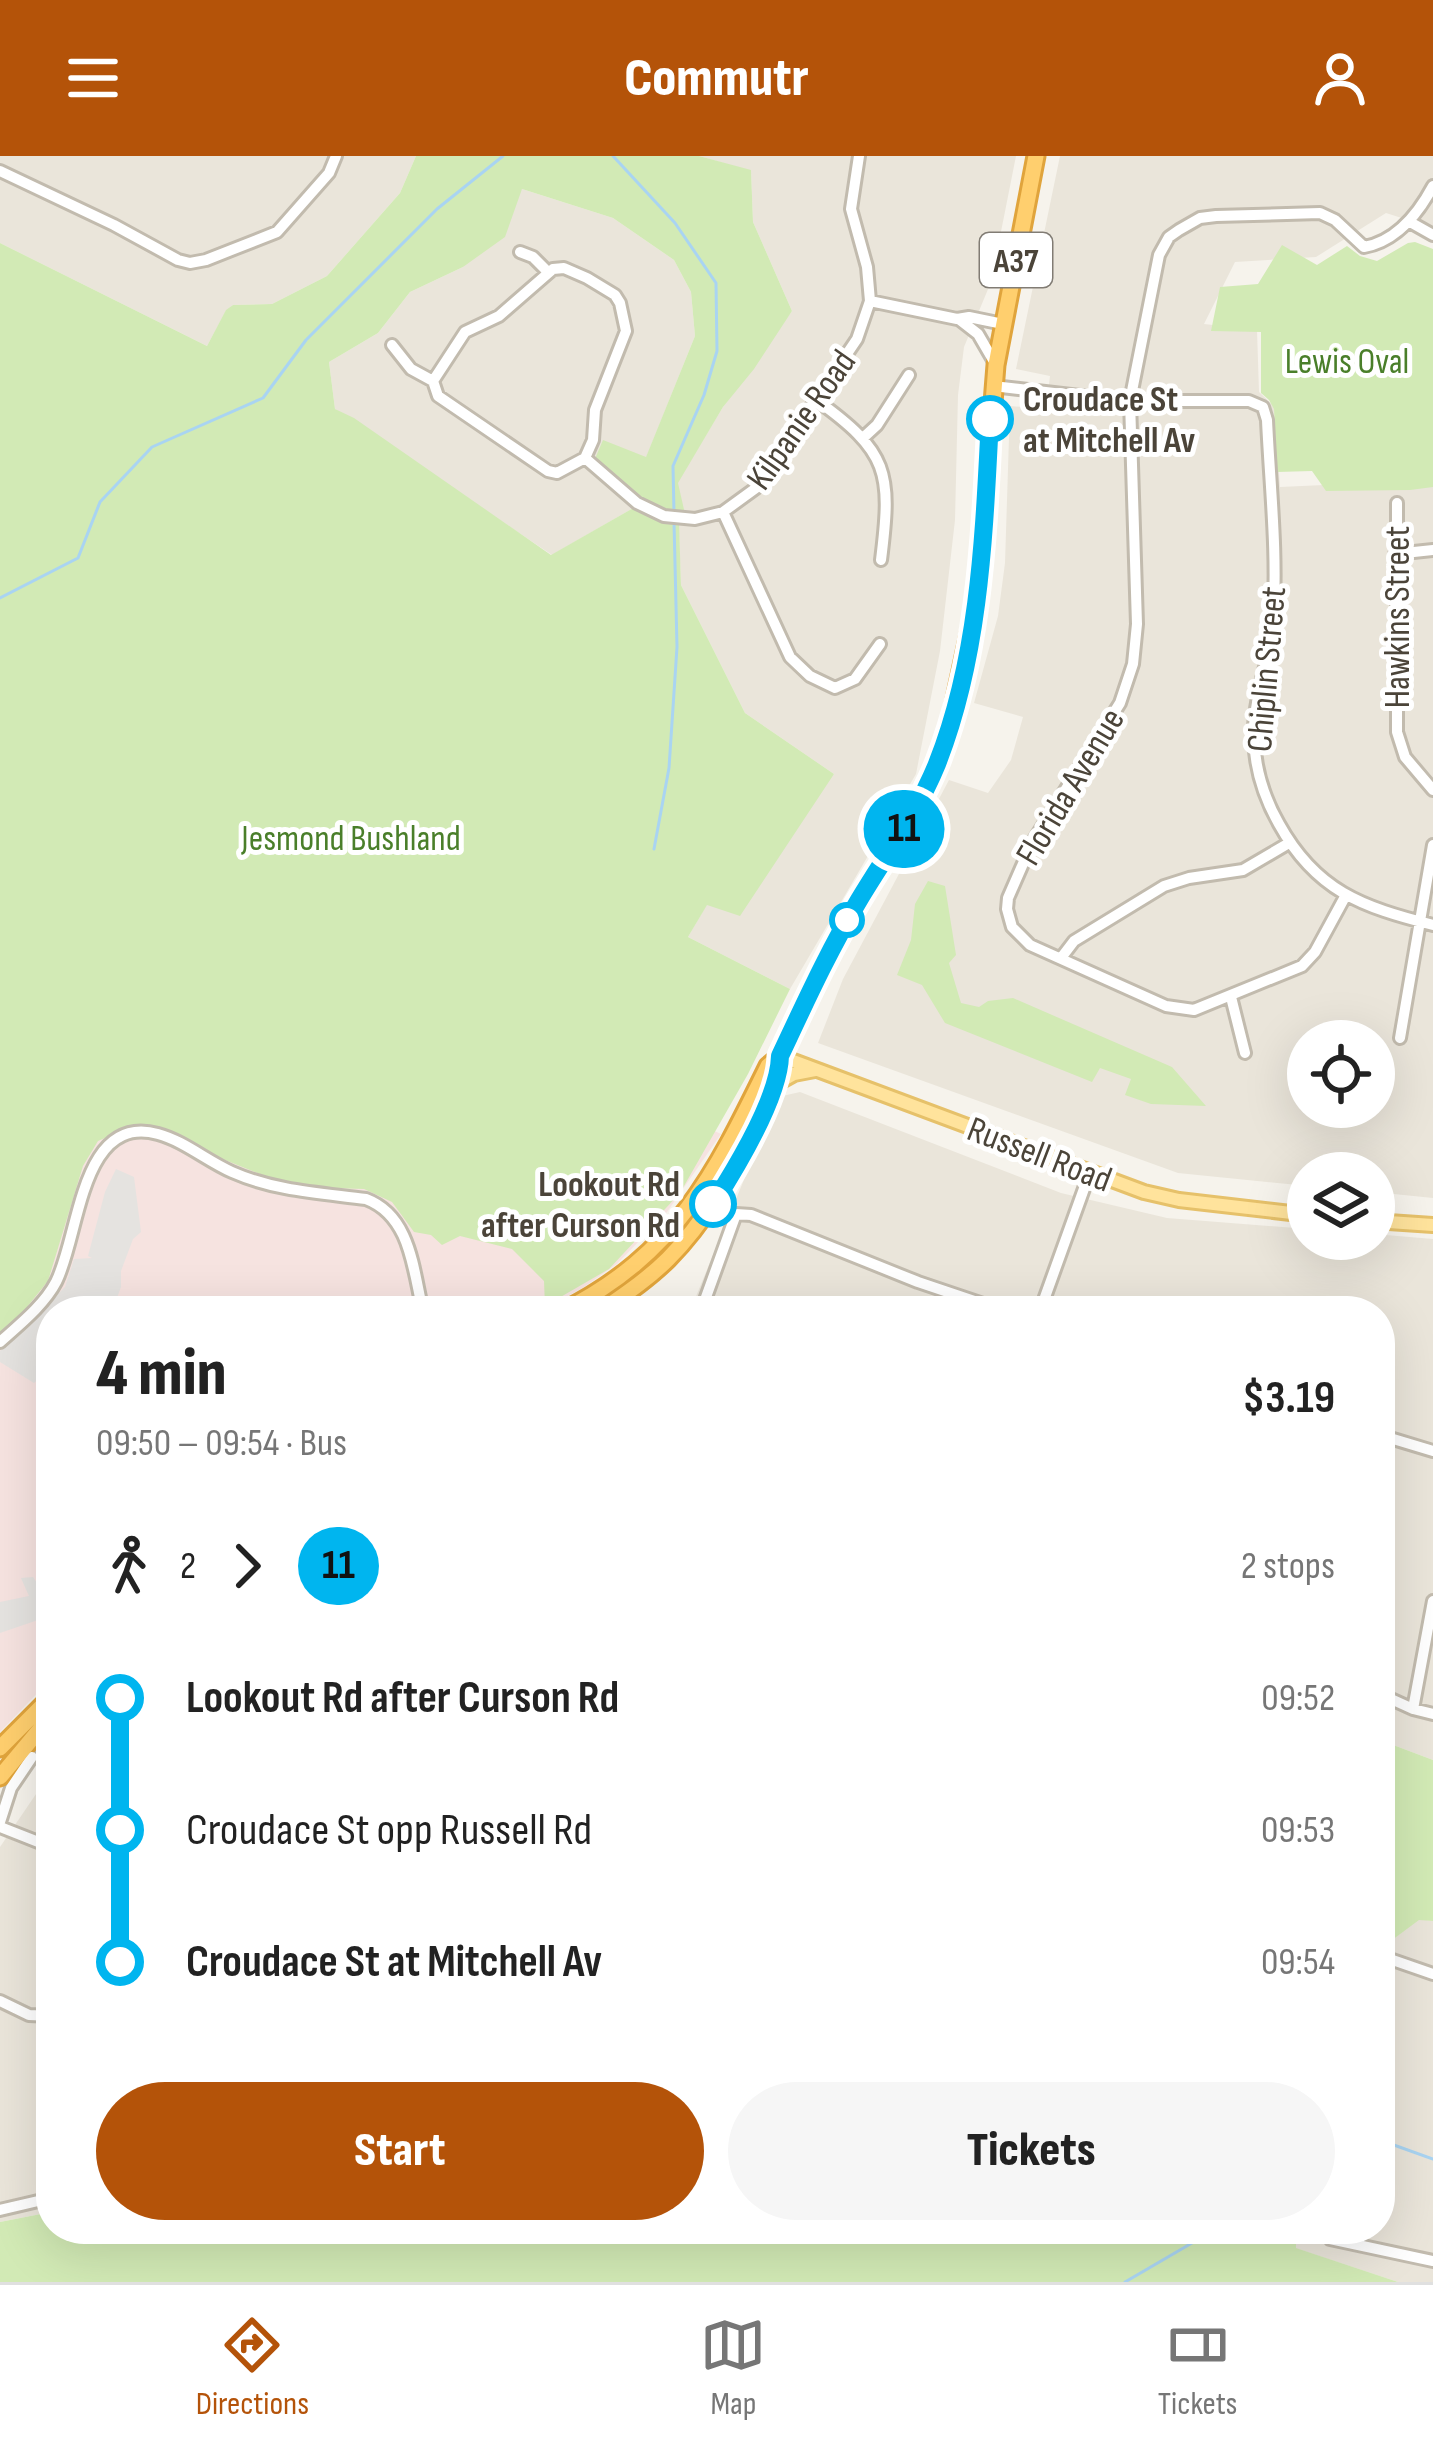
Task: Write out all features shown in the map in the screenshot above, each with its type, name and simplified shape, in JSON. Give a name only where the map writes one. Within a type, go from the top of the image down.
[{"type":"highway","name":"A37","points":[[621,1296],[664,1263],[727,1182],[780,1073],[780,1056],[824,963],[937,763],[979,592],[993,386],[1036,156]]},
{"type":"highway","name":"A37","points":[[588,1296],[657,1245],[682,1216],[710,1178],[767,1066],[780,1056]]},
{"type":"highway","points":[[0,1748],[36,1711]]},
{"type":"highway","points":[[0,1777],[36,1734]]},
{"type":"main road","name":"Russell Road","points":[[780,1056],[1167,1198],[1287,1212]]},
{"type":"main road","points":[[774,1085],[794,1073],[817,1070]]},
{"type":"main road","points":[[1395,1223],[1433,1225]]},
{"type":"street","points":[[0,171],[190,263],[277,232],[328,173],[334,156]]},
{"type":"street","points":[[859,156],[850,209],[867,267],[870,302],[1004,324]]},
{"type":"street","points":[[1433,186],[1410,222],[1433,235]]},
{"type":"street","name":"Florida Avenue","points":[[1346,895],[1308,961],[1195,1010],[1175,1009],[1030,945],[1009,919],[1007,898],[1025,857],[1128,685],[1137,624],[1130,401],[1159,255],[1169,237],[1200,218],[1312,212],[1335,220],[1364,247],[1410,222]]},
{"type":"street","points":[[520,252],[547,271]]},
{"type":"street","points":[[392,344],[417,374],[433,381],[438,396],[548,471],[563,472],[585,458],[596,410],[624,337],[625,324],[615,295],[564,268],[547,271],[499,316],[464,332],[433,381]]},
{"type":"street","name":"Kilpanie Road","points":[[585,458],[638,503],[664,516],[695,519],[724,512],[756,488],[856,339],[870,302]]},
{"type":"street","points":[[957,319],[978,334],[996,365]]},
{"type":"street","points":[[863,437],[878,425],[909,375]]},
{"type":"street","points":[[993,386],[1130,401]]},
{"type":"street","points":[[815,399],[852,425],[879,465],[887,496],[881,560]]},
{"type":"street","name":"Chiplin Street","points":[[1130,401],[1249,401],[1260,404],[1267,414],[1274,586],[1273,625],[1255,712],[1254,742],[1262,788],[1289,843],[1321,880],[1346,895],[1433,926]]},
{"type":"street","name":"Hawkins Street","points":[[1396,503],[1397,732],[1405,757],[1433,790]]},
{"type":"street","points":[[724,512],[777,633],[800,668],[835,688],[855,679],[880,644]]},
{"type":"street","points":[[1395,554],[1433,550]]},
{"type":"street","points":[[1061,958],[1074,941],[1164,886],[1244,870],[1289,843]]},
{"type":"street","points":[[1400,1038],[1433,845]]},
{"type":"street","points":[[1231,997],[1246,1053]]},
{"type":"street","points":[[45,1296],[69,1248],[93,1164],[111,1140],[140,1132],[158,1133],[233,1172],[282,1188],[379,1204],[390,1212],[406,1239],[419,1296]]},
{"type":"street","points":[[1045,1296],[1090,1172]]},
{"type":"street","points":[[706,1296],[736,1214],[751,1214],[960,1296]]},
{"type":"street","points":[[0,1342],[36,1308]]},
{"type":"street","points":[[1395,1440],[1433,1451]]},
{"type":"street","points":[[1413,1708],[1433,1601]]},
{"type":"street","points":[[1395,1700],[1433,1714]]},
{"type":"street","points":[[32,1757],[11,1788],[0,1824],[36,1840]]},
{"type":"street","points":[[1395,1961],[1433,1973]]},
{"type":"street","points":[[0,2001],[36,2015]]},
{"type":"street","points":[[0,2210],[36,2202]]},
{"type":"street","points":[[1353,2244],[1433,2261]]},
{"type":"shaded area","points":[[0,156],[416,156],[400,193],[327,276],[272,304],[233,305],[207,346],[0,243]]},
{"type":"shaded area","points":[[699,156],[1016,156],[991,282],[964,347],[955,520],[940,651],[916,774],[790,989],[688,937],[707,904],[834,774],[745,713],[681,585],[677,483],[723,407],[792,311],[753,222],[751,171]]},
{"type":"shaded area","points":[[1060,156],[1433,156],[1433,228],[1386,213],[1316,257],[1235,262],[1204,324],[1257,330],[1259,392],[1274,406],[1280,487],[1433,480],[1433,1198],[1395,1194],[1395,1152],[1287,1152],[1287,1184],[1178,1173],[818,1043],[843,979],[949,780],[988,793],[1011,760],[1023,717],[974,703],[998,616],[1005,563],[1010,406],[1046,409],[1050,376],[1016,369]]},
{"type":"shaded area","points":[[522,189],[613,218],[674,260],[691,292],[695,336],[646,458],[635,507],[552,555],[335,409],[329,362],[378,333],[410,292],[463,267]]},
{"type":"shaded area","points":[[582,1069],[721,1134],[667,1212],[617,1264],[568,1296],[36,1296],[36,1695],[0,1732],[0,1103]]},
{"type":"shaded area","points":[[800,1092],[1061,1193],[1167,1218],[1287,1227],[1287,1260],[1395,1260],[1395,1236],[1433,1239],[1433,1760],[1395,1746],[1395,1296],[696,1296],[778,1097]]},
{"type":"shaded area","points":[[116,1169],[134,1177],[141,1232],[133,1239],[121,1271],[118,1296],[56,1296],[65,1287],[74,1259],[92,1258],[88,1256]]},
{"type":"shaded area","points":[[36,1316],[36,1381],[0,1362],[0,1351]]},
{"type":"shaded area","points":[[33,1577],[36,1582],[36,1621],[0,1633],[0,1602],[29,1596],[21,1578]]},
{"type":"shaded area","points":[[36,1794],[36,2215],[0,2222],[0,1847]]},
{"type":"shaded area","points":[[1419,1919],[1433,1921],[1433,2282],[1398,2282],[1295,2248],[1295,2244],[1395,2244],[1395,1937]]},
{"type":"green space","name":"Jesmond Bushland","points":[[416,156],[699,156],[751,170],[753,222],[792,311],[723,407],[678,483],[685,514],[657,509],[594,461],[603,440],[646,457],[695,336],[691,292],[674,260],[613,218],[522,189],[505,237],[463,267],[410,292],[378,333],[329,362],[335,409],[551,555],[635,507],[679,522],[681,585],[745,713],[834,774],[740,916],[707,905],[688,937],[790,989],[680,1193],[609,1269],[562,1296],[545,1296],[544,1281],[512,1249],[460,1236],[442,1245],[431,1235],[414,1232],[392,1202],[364,1189],[275,1180],[159,1128],[133,1126],[98,1141],[83,1166],[48,1281],[0,1333],[0,243],[207,346],[233,305],[272,304],[327,276],[400,193]]},
{"type":"green space","name":"Lewis Oval","points":[[1415,242],[1433,249],[1433,487],[1326,491],[1312,471],[1277,472],[1274,409],[1261,393],[1261,332],[1211,331],[1220,287],[1258,284],[1282,245],[1317,265],[1347,246],[1377,261]]},
{"type":"green space","points":[[928,881],[945,886],[956,955],[949,963],[961,1003],[979,1007],[1013,998],[1172,1067],[1206,1106],[1151,1104],[1125,1095],[1131,1079],[1100,1068],[1092,1082],[945,1023],[922,985],[897,975],[911,940],[915,904]]},
{"type":"green space","points":[[1395,1746],[1433,1760],[1433,1921],[1419,1920],[1395,1938]]},
{"type":"green space","points":[[36,2215],[36,2244],[1296,2244],[1296,2248],[1398,2282],[0,2282],[0,2222]]},
{"type":"waterway","points":[[0,598],[78,558],[100,502],[152,447],[263,398],[306,340],[437,209],[503,156]]},
{"type":"waterway","points":[[613,156],[675,223],[716,283],[717,351],[673,466],[674,513]]},
{"type":"waterway","points":[[654,849],[669,768],[677,647],[674,522]]},
{"type":"waterway","points":[[1395,2145],[1433,2159]]},
{"type":"waterway","points":[[1125,2282],[1190,2244]]},
{"type":"bus line","name":"11","points":[[713,1204],[764,1109],[780,1073],[780,1056],[824,963],[937,763],[979,592],[990,419]]},
{"type":"place","name":"Croudace St at Mitchell Av","points":[[990,419]]},
{"type":"place","name":"Lookout Rd after Curson Rd","points":[[713,1204]]}]
